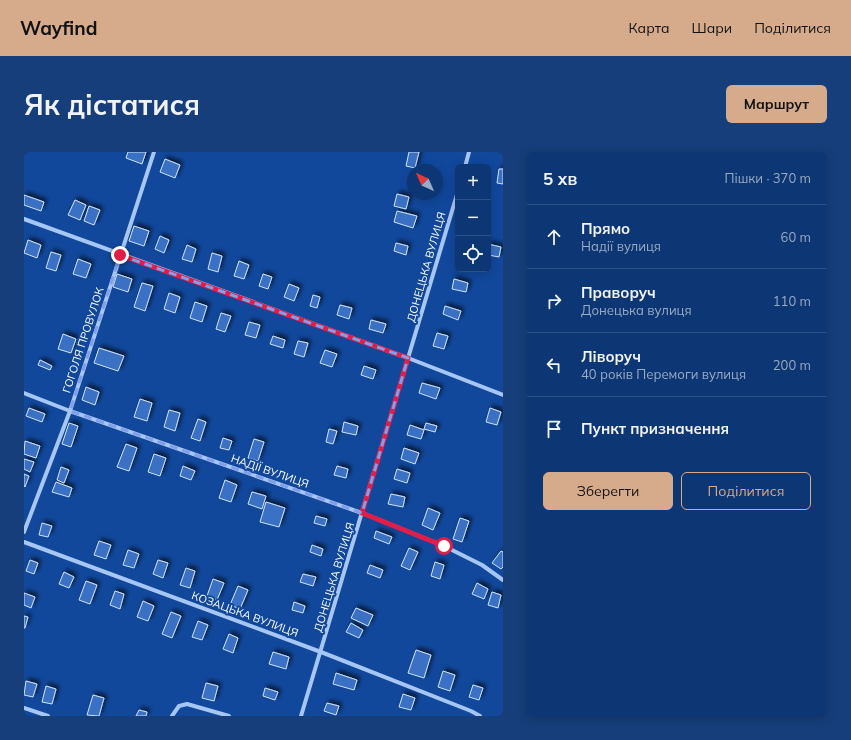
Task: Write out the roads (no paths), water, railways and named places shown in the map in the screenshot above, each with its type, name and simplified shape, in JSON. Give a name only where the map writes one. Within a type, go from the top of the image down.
[{"type":"street","name":"ГОГОЛЯ ПРОВУЛОК","points":[[24,532],[70,411],[154,152]]},
{"type":"street","points":[[466,164],[469,152]]},
{"type":"street","name":"ДОНЕЦЬКА ВУЛИЦЯ","points":[[301,716],[455,200]]},
{"type":"street","points":[[24,219],[408,358],[503,395]]},
{"type":"street","name":"НАДІЇ ВУЛИЦЯ","points":[[24,393],[70,411],[362,513],[444,546],[482,565],[503,580]]},
{"type":"street","name":"КОЗАЦЬКА ВУЛИЦЯ","points":[[24,542],[321,652],[471,711],[480,716]]},
{"type":"street","points":[[172,716],[178,706],[187,704],[229,716]]},
{"type":"street","points":[[24,708],[48,716]]}]
